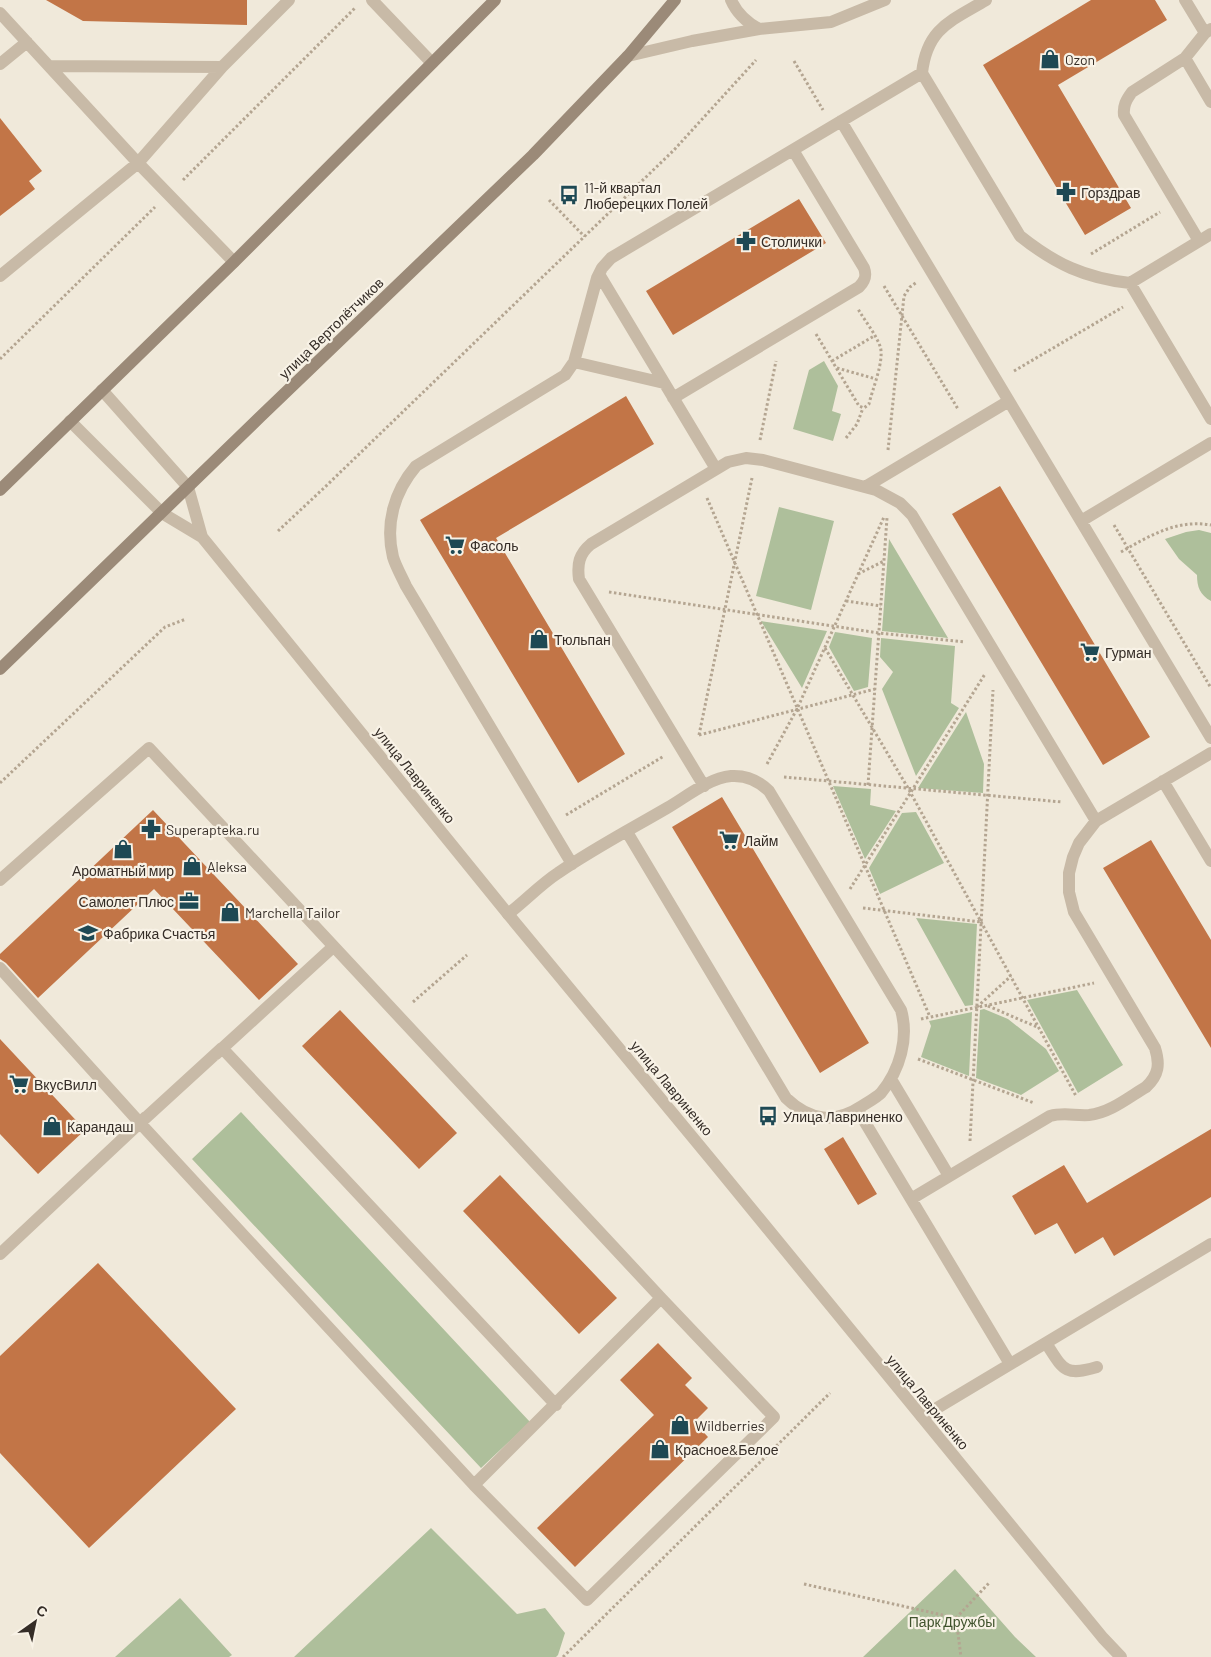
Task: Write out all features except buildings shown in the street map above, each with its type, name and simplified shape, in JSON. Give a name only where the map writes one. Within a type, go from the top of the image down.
[{"type":"main road","points":[[0,490],[234,262],[495,0]]},
{"type":"main road","name":"улица Вертолётчиков","points":[[0,669],[534,155],[628,56],[675,0]]},
{"type":"street","points":[[0,276],[138,162],[222,67],[290,0]]},
{"type":"street","points":[[372,0],[432,63]]},
{"type":"street","points":[[731,0],[736,11],[758,30]]},
{"type":"street","points":[[628,56],[692,41],[758,30],[831,22],[885,0]]},
{"type":"street","points":[[986,0],[943,26],[934,36],[924,58],[922,73],[1020,236],[1039,251],[1068,267],[1096,277],[1130,283],[1211,234]]},
{"type":"street","points":[[1185,0],[1208,31],[1185,58],[1132,92],[1127,98],[1123,109],[1124,115],[1199,241]]},
{"type":"street","points":[[0,13],[234,262]]},
{"type":"street","points":[[0,64],[27,42]]},
{"type":"street","points":[[1185,58],[1211,102]]},
{"type":"street","points":[[49,66],[222,67]]},
{"type":"street","points":[[572,864],[406,586],[394,559],[390,538],[390,520],[397,496],[408,475],[416,466],[566,375],[574,362],[598,274],[611,258],[922,73]]},
{"type":"street","points":[[837,124],[932,273],[1211,738]]},
{"type":"street","points":[[673,398],[848,293],[862,284],[866,277],[864,268],[793,150]]},
{"type":"street","points":[[598,274],[716,469]]},
{"type":"street","points":[[1130,283],[1211,419]]},
{"type":"street","points":[[574,362],[664,383]]},
{"type":"street","points":[[102,390],[188,487]]},
{"type":"street","points":[[865,487],[1009,401]]},
{"type":"street","name":"улица Лавриненко","points":[[70,421],[162,513],[202,537],[508,914],[1103,1638],[1121,1657]]},
{"type":"street","points":[[1081,521],[1211,443]]},
{"type":"street","points":[[704,786],[578,579],[578,568],[579,561],[586,548],[591,544],[716,469],[736,459],[746,458],[876,490],[890,503],[912,515],[1096,822]]},
{"type":"street","name":"улица Лавриненко","points":[[188,487],[202,537]]},
{"type":"street","points":[[0,880],[149,748],[332,947],[774,1416],[587,1600],[474,1485],[140,1123],[0,968]]},
{"type":"street","points":[[911,1199],[1050,1116],[1061,1114],[1087,1115],[1108,1110],[1146,1087],[1156,1075],[1159,1060],[1155,1048],[1074,912],[1069,892],[1069,873],[1073,856],[1079,843],[1096,822],[1211,753]]},
{"type":"street","points":[[508,914],[557,873],[626,832],[704,786],[720,778],[732,776],[759,778],[840,906],[901,1010],[904,1023],[901,1053],[891,1079],[880,1094],[857,1109],[842,1116],[829,1118],[817,1117],[802,1112],[786,1098],[626,832]]},
{"type":"street","points":[[1163,781],[1211,861]]},
{"type":"street","points":[[0,1254],[332,947]]},
{"type":"street","points":[[222,1048],[556,1405]]},
{"type":"street","points":[[891,1079],[949,1176]]},
{"type":"street","points":[[857,1109],[1010,1364]]},
{"type":"street","points":[[922,1417],[1211,1244]]},
{"type":"street","points":[[474,1485],[661,1298]]},
{"type":"street","points":[[1046,1343],[1062,1368],[1079,1373],[1097,1367]]},
{"type":"path","points":[[278,531],[326,487],[674,150],[756,60]]},
{"type":"path","points":[[794,61],[837,124]]},
{"type":"path","points":[[549,200],[584,236]]},
{"type":"path","points":[[1068,267],[1176,203]]},
{"type":"path","points":[[885,475],[906,292],[910,287],[932,273]]},
{"type":"path","points":[[866,277],[883,285],[968,426]]},
{"type":"path","points":[[846,438],[857,424],[863,408],[868,404],[881,355],[880,345],[848,293]]},
{"type":"path","points":[[997,381],[1138,298]]},
{"type":"path","points":[[806,318],[859,406],[863,408]]},
{"type":"path","points":[[699,735],[782,333]]},
{"type":"path","points":[[832,361],[874,336]]},
{"type":"path","points":[[836,368],[876,378]]},
{"type":"path","points":[[698,479],[930,1017]]},
{"type":"path","points":[[868,785],[890,503]]},
{"type":"path","points":[[890,503],[797,709],[759,778],[828,781],[1086,804]]},
{"type":"path","points":[[1103,508],[1211,688]]},
{"type":"path","points":[[1105,562],[1154,534],[1178,525],[1195,523],[1211,525]]},
{"type":"path","points":[[858,574],[884,561]]},
{"type":"path","points":[[584,588],[879,634],[990,644]]},
{"type":"path","points":[[846,601],[881,606]]},
{"type":"path","points":[[0,783],[164,627],[186,620]]},
{"type":"path","points":[[825,648],[908,788],[1087,1115]]},
{"type":"path","points":[[981,922],[840,906],[997,656]]},
{"type":"path","points":[[549,825],[699,735],[875,689]]},
{"type":"path","points":[[968,1164],[993,689]]},
{"type":"path","points":[[398,1017],[467,954]]},
{"type":"path","points":[[976,1008],[1011,976]]},
{"type":"path","points":[[904,1023],[1114,979]]},
{"type":"path","points":[[987,1006],[1039,1027]]},
{"type":"path","points":[[901,1053],[1061,1114]]},
{"type":"path","points":[[563,1657],[830,1393]]},
{"type":"path","points":[[956,1618],[989,1583]]},
{"type":"path","points":[[804,1584],[956,1618]]},
{"type":"path","points":[[956,1618],[961,1657]]},
{"type":"green space","points":[[824,361],[838,386],[832,411],[841,414],[833,441],[793,429],[809,370]]},
{"type":"green space","points":[[779,507],[834,521],[811,610],[756,596]]},
{"type":"green space","points":[[1199,530],[1211,533],[1211,601],[1200,590],[1197,575],[1179,559],[1165,539]]},
{"type":"green space","points":[[889,539],[948,638],[882,631]]},
{"type":"green space","points":[[761,621],[827,631],[802,688]]},
{"type":"green space","points":[[835,632],[872,638],[868,687],[854,691],[829,647]]},
{"type":"green space","points":[[881,638],[955,646],[951,703],[959,708],[916,776],[882,689],[893,672],[880,657]]},
{"type":"green space","points":[[966,712],[984,764],[983,793],[918,788]]},
{"type":"green space","points":[[833,786],[871,789],[870,805],[896,811],[865,859]]},
{"type":"green space","points":[[916,812],[944,863],[880,894],[869,868],[902,813]]},
{"type":"green space","points":[[916,918],[977,924],[973,1005],[965,1006]]},
{"type":"green space","points":[[1077,990],[1123,1065],[1078,1093],[1027,1000]]},
{"type":"green space","points":[[984,1009],[1008,1019],[1046,1049],[1059,1071],[1021,1095],[976,1078],[980,1010]]},
{"type":"green space","points":[[972,1012],[969,1076],[921,1057],[931,1026],[929,1021]]},
{"type":"green space","points":[[241,1112],[530,1422],[481,1468],[192,1159]]},
{"type":"green space","points":[[431,1528],[517,1614],[545,1608],[565,1633],[556,1657],[294,1657]]},
{"type":"green space","name":"Парк Дружбы","points":[[955,1569],[1015,1637],[1036,1657],[863,1657]]},
{"type":"green space","points":[[180,1598],[232,1655],[229,1657],[115,1657]]},
{"type":"place","name":"Ozon","points":[[1050,59]]},
{"type":"place","name":"Горздрав","points":[[1066,192]]},
{"type":"place","name":"11-й квартал Люберецких Полей","points":[[569,195]]},
{"type":"place","name":"Столички","points":[[746,241]]},
{"type":"place","name":"Фасоль","points":[[455,545]]},
{"type":"place","name":"Тюльпан","points":[[539,639]]},
{"type":"place","name":"Гурман","points":[[1090,652]]},
{"type":"place","name":"Superapteka.ru","points":[[151,829]]},
{"type":"place","name":"Лайм","points":[[729,840]]},
{"type":"place","name":"Ароматный мир","points":[[123,849]]},
{"type":"place","name":"Aleksa","points":[[192,866]]},
{"type":"place","name":"Самолет Плюс","points":[[189,901]]},
{"type":"place","name":"Marchella Tailor","points":[[230,912]]},
{"type":"place","name":"Фабрика Счастья","points":[[88,933]]},
{"type":"place","name":"ВкусВилл","points":[[19,1084]]},
{"type":"place","name":"Улица Лавриненко","points":[[768,1116]]},
{"type":"place","name":"Карандаш","points":[[52,1126]]},
{"type":"place","name":"Wildberries","points":[[680,1425]]},
{"type":"place","name":"Красное&Белое","points":[[660,1449]]}]
